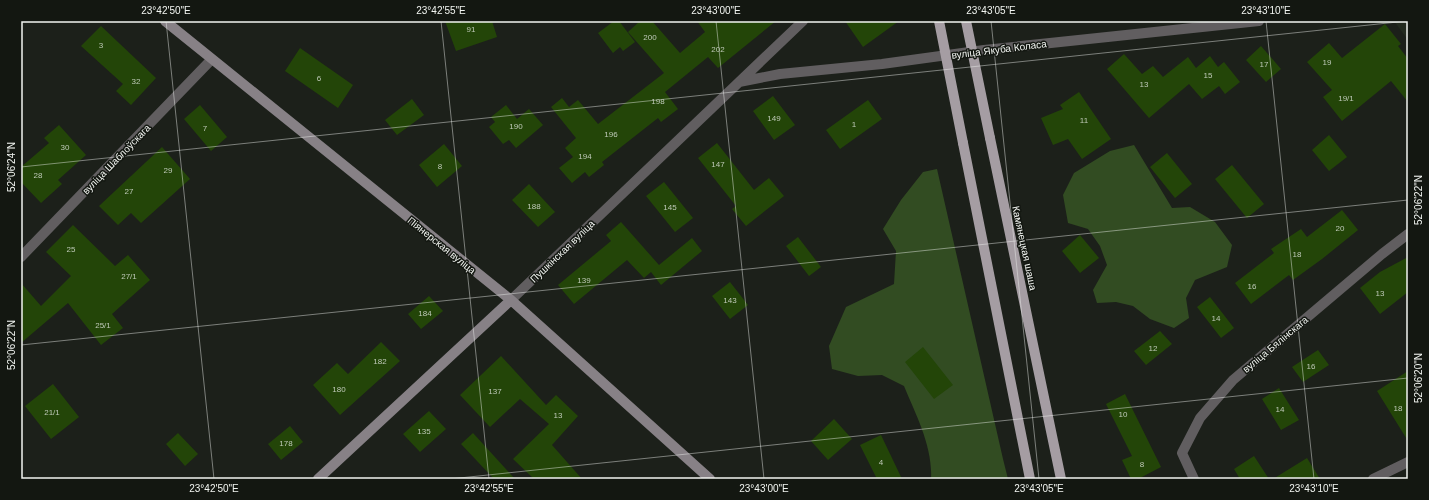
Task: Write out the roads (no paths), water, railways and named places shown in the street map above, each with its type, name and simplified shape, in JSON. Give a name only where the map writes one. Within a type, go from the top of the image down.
[{"type":"main road","name":"Піянерская вуліца","points":[[165,21],[211,60],[511,300],[710,479]]},
{"type":"main road","points":[[939,21],[1030,479]]},
{"type":"main road","name":"Камянецкая шаша","points":[[966,21],[1061,479]]},
{"type":"main road","name":"Пушкінская вуліца","points":[[318,479],[511,300]]},
{"type":"street","name":"Пушкінская вуліца","points":[[511,300],[802,21]]},
{"type":"street","name":"вуліца Якуба Коласа","points":[[739,82],[780,74],[882,64],[984,50],[1259,21]]},
{"type":"street","name":"вуліца Шаблоўскага","points":[[21,257],[211,60]]},
{"type":"street","name":"вуліца Бялінскага","points":[[1194,479],[1182,453],[1200,418],[1233,380],[1382,254],[1408,234]]},
{"type":"street","points":[[1373,479],[1408,462]]}]
